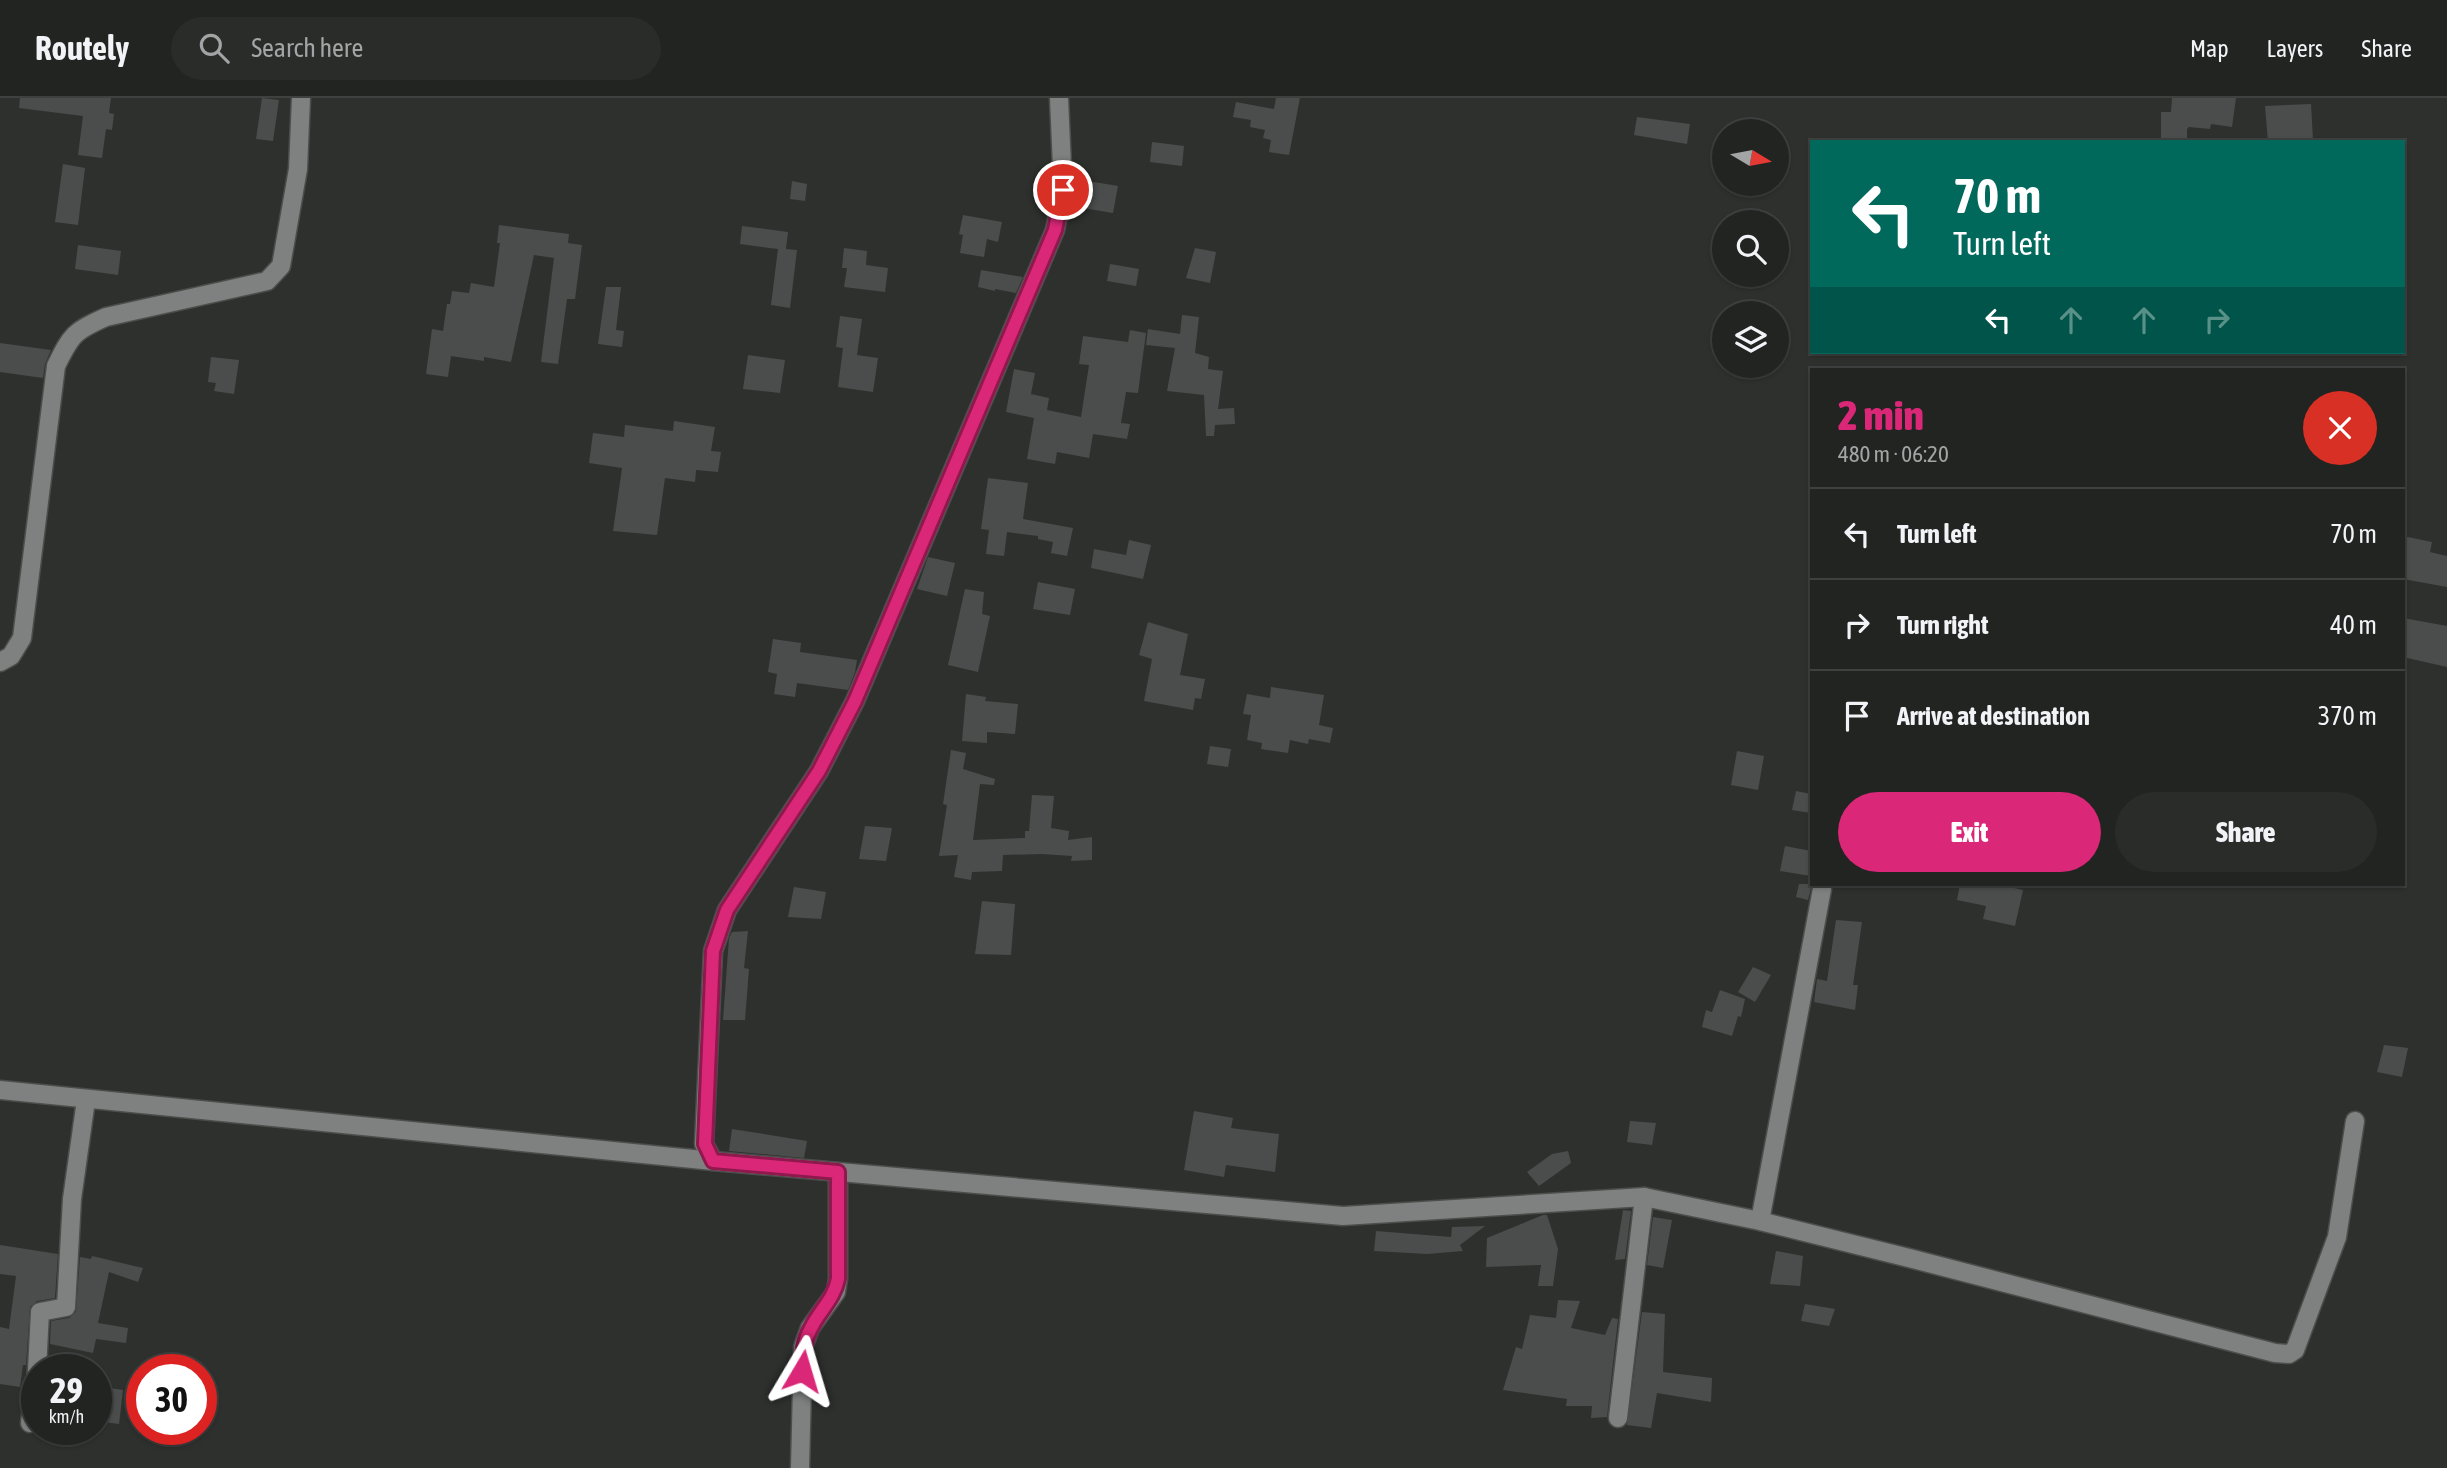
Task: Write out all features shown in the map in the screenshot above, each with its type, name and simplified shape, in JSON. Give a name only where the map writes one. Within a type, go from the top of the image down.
[{"type":"street","points":[[0,662],[11,656],[22,638],[56,366],[69,340],[81,328],[106,317],[267,281],[281,265],[298,169],[301,98]]},
{"type":"street","points":[[713,1161],[705,1144],[713,951],[727,910],[819,771],[855,701],[1055,230],[1063,190],[1059,98]]},
{"type":"street","points":[[1760,1221],[1822,889]]},
{"type":"street","points":[[0,1090],[713,1161],[1343,1216],[1644,1197],[1760,1221],[2274,1353],[2289,1354],[2295,1350],[2337,1237],[2355,1121]]},
{"type":"street","points":[[38,1354],[40,1312],[65,1307],[72,1199],[86,1100]]},
{"type":"street","points":[[800,1468],[803,1347],[810,1328],[836,1292],[838,1279],[838,1172]]},
{"type":"street","points":[[1618,1418],[1644,1197]]},
{"type":"building","points":[[20,98],[111,98],[109,113],[114,114],[112,130],[106,129],[102,158],[78,155],[83,116],[19,108]]},
{"type":"building","points":[[262,98],[279,100],[273,141],[256,139]]},
{"type":"building","points":[[1276,98],[1300,98],[1289,155],[1269,152],[1271,140],[1263,138],[1265,130],[1250,127],[1251,120],[1233,117],[1236,102],[1274,109]]},
{"type":"building","points":[[2172,98],[2236,98],[2232,127],[2211,124],[2210,129],[2189,127],[2187,140],[2161,140],[2161,112],[2171,112]]},
{"type":"building","points":[[2311,104],[2313,140],[2268,140],[2265,106]]},
{"type":"building","points":[[1637,117],[1690,124],[1687,144],[1634,135]]},
{"type":"building","points":[[1152,142],[1184,146],[1182,166],[1150,162]]},
{"type":"building","points":[[63,164],[85,168],[78,225],[55,222]]},
{"type":"building","points":[[792,181],[807,184],[805,201],[790,199]]},
{"type":"building","points":[[1088,181],[1118,186],[1113,213],[1083,208]]},
{"type":"building","points":[[963,215],[1002,222],[998,242],[987,239],[984,257],[960,253],[963,235],[959,234]]},
{"type":"building","points":[[499,225],[569,234],[568,243],[582,245],[575,299],[567,299],[558,364],[541,362],[554,258],[534,255],[511,362],[484,357],[484,361],[451,356],[448,377],[426,374],[432,329],[443,331],[452,291],[469,293],[471,283],[494,287],[500,243],[497,243]]},
{"type":"building","points":[[742,226],[788,232],[786,249],[797,250],[790,308],[771,305],[778,249],[740,244]]},
{"type":"building","points":[[78,245],[121,251],[118,275],[75,269]]},
{"type":"building","points":[[844,248],[867,251],[866,265],[888,268],[885,292],[844,287],[847,268],[842,268]]},
{"type":"building","points":[[1195,248],[1216,252],[1210,283],[1186,278]]},
{"type":"building","points":[[1110,264],[1139,269],[1136,286],[1107,281]]},
{"type":"building","points":[[981,270],[1023,277],[1016,293],[995,291],[978,287]]},
{"type":"building","points":[[606,287],[621,287],[616,330],[624,331],[622,347],[598,344]]},
{"type":"building","points":[[1182,315],[1199,317],[1195,353],[1209,357],[1208,369],[1223,371],[1218,409],[1234,408],[1235,424],[1215,425],[1214,436],[1206,436],[1204,395],[1167,391],[1175,348],[1146,345],[1148,329],[1180,334]]},
{"type":"building","points":[[840,316],[862,319],[857,355],[878,358],[873,392],[838,387],[843,348],[836,347]]},
{"type":"building","points":[[1130,330],[1146,333],[1138,393],[1126,392],[1121,423],[1130,424],[1127,439],[1093,434],[1089,458],[1057,452],[1055,464],[1027,459],[1034,418],[1006,412],[1014,369],[1035,373],[1031,394],[1049,398],[1047,410],[1081,417],[1089,365],[1079,364],[1083,336],[1128,342]]},
{"type":"building","points":[[0,343],[51,350],[43,378],[0,372]]},
{"type":"building","points":[[748,355],[785,360],[780,393],[743,389]]},
{"type":"building","points":[[211,357],[239,360],[234,394],[214,391],[216,383],[208,382]]},
{"type":"building","points":[[674,421],[715,427],[711,451],[721,452],[718,472],[696,470],[695,482],[665,478],[657,535],[613,531],[622,468],[589,463],[593,433],[624,437],[625,425],[673,431]]},
{"type":"building","points":[[988,478],[1028,483],[1023,519],[1073,528],[1067,556],[1051,553],[1053,542],[1038,539],[1038,536],[1007,532],[1004,556],[986,554],[989,530],[981,529]]},
{"type":"building","points":[[2405,536],[2432,542],[2430,552],[2447,556],[2447,587],[2405,579]]},
{"type":"building","points":[[1129,540],[1151,545],[1143,579],[1091,568],[1094,549],[1126,555]]},
{"type":"building","points":[[928,557],[955,563],[947,596],[917,589]]},
{"type":"building","points":[[1038,582],[1075,589],[1070,615],[1033,609]]},
{"type":"building","points":[[965,589],[984,592],[982,614],[990,616],[978,672],[948,665]]},
{"type":"building","points":[[2405,618],[2447,626],[2447,667],[2405,657]]},
{"type":"building","points":[[1148,622],[1188,634],[1180,675],[1205,679],[1201,699],[1195,698],[1193,710],[1144,701],[1152,659],[1139,655]]},
{"type":"building","points":[[773,639],[801,643],[800,652],[857,660],[848,690],[797,683],[795,697],[774,694],[777,674],[768,672]]},
{"type":"building","points":[[1271,687],[1324,695],[1319,725],[1333,728],[1330,743],[1309,739],[1308,744],[1290,740],[1288,753],[1261,749],[1262,743],[1247,740],[1251,715],[1243,714],[1247,694],[1270,698]]},
{"type":"building","points":[[966,694],[986,697],[985,701],[1018,704],[1015,734],[987,732],[987,743],[962,741]]},
{"type":"building","points":[[1210,746],[1231,749],[1228,767],[1207,764]]},
{"type":"building","points":[[951,750],[966,753],[963,769],[995,779],[994,785],[980,784],[973,840],[1025,838],[1025,831],[1029,831],[1032,795],[1054,796],[1051,828],[1069,831],[1068,840],[1092,837],[1092,860],[1071,861],[1072,856],[1042,854],[1003,855],[1002,871],[972,872],[971,880],[954,877],[958,855],[939,856],[947,805],[943,804]]},
{"type":"building","points":[[1737,751],[1764,756],[1758,790],[1731,785]]},
{"type":"building","points":[[1796,791],[1810,794],[1810,813],[1792,810]]},
{"type":"building","points":[[865,826],[892,828],[886,861],[859,859]]},
{"type":"building","points":[[1785,846],[1810,851],[1810,876],[1780,871]]},
{"type":"building","points":[[1799,884],[1810,884],[1808,900],[1796,897]]},
{"type":"building","points":[[1960,886],[2010,886],[2023,890],[2015,926],[1983,919],[1986,906],[1957,900]]},
{"type":"building","points":[[794,887],[826,892],[821,919],[788,917]]},
{"type":"building","points":[[982,901],[1015,904],[1011,955],[975,954]]},
{"type":"building","points":[[1836,920],[1862,922],[1853,985],[1858,985],[1855,1010],[1814,1002],[1817,979],[1827,981]]},
{"type":"building","points":[[748,931],[744,968],[749,969],[745,1020],[723,1020],[729,938],[732,932]]},
{"type":"building","points":[[1753,967],[1771,975],[1755,1002],[1738,992]]},
{"type":"building","points":[[1720,990],[1745,999],[1741,1017],[1738,1016],[1732,1036],[1702,1027],[1706,1010],[1712,1012]]},
{"type":"building","points":[[2384,1045],[2408,1048],[2402,1077],[2377,1072]]},
{"type":"building","points":[[1194,1111],[1233,1118],[1231,1128],[1279,1134],[1275,1172],[1226,1165],[1224,1177],[1184,1170]]},
{"type":"building","points":[[1630,1121],[1656,1123],[1652,1145],[1627,1142]]},
{"type":"building","points":[[732,1129],[807,1141],[804,1158],[729,1151]]},
{"type":"building","points":[[1568,1151],[1571,1163],[1539,1186],[1527,1172],[1552,1154]]},
{"type":"building","points":[[1623,1210],[1631,1211],[1625,1259],[1615,1260]]},
{"type":"building","points":[[1547,1215],[1558,1249],[1553,1286],[1538,1286],[1541,1265],[1486,1267],[1487,1238]]},
{"type":"building","points":[[1653,1217],[1672,1220],[1663,1268],[1647,1265]]},
{"type":"building","points":[[1485,1226],[1460,1245],[1463,1251],[1427,1254],[1374,1251],[1376,1231],[1451,1237],[1452,1227]]},
{"type":"building","points":[[0,1245],[58,1254],[55,1298],[37,1301],[30,1307],[27,1354],[21,1354],[20,1387],[0,1384],[0,1327],[9,1329],[16,1276],[0,1274]]},
{"type":"building","points":[[1776,1251],[1803,1256],[1800,1286],[1770,1284]]},
{"type":"building","points":[[92,1256],[143,1268],[138,1282],[109,1272],[98,1323],[128,1328],[126,1343],[96,1339],[93,1353],[50,1344],[51,1321],[69,1318],[76,1312],[80,1257],[91,1259]]},
{"type":"building","points":[[1558,1300],[1580,1301],[1571,1328],[1605,1335],[1612,1318],[1618,1319],[1607,1417],[1591,1418],[1592,1406],[1566,1406],[1567,1399],[1503,1390],[1516,1347],[1522,1349],[1530,1315],[1556,1318]]},
{"type":"building","points":[[1805,1304],[1835,1309],[1829,1326],[1801,1321]]},
{"type":"building","points":[[1642,1312],[1665,1314],[1663,1372],[1712,1378],[1711,1402],[1657,1393],[1651,1428],[1627,1425]]},
{"type":"building","points":[[112,1388],[123,1390],[119,1424],[112,1423]]},
{"type":"route","points":[[802,1371],[803,1347],[810,1328],[836,1292],[838,1172],[713,1161],[705,1144],[713,951],[727,910],[819,771],[855,701],[1055,230],[1063,190]]}]
